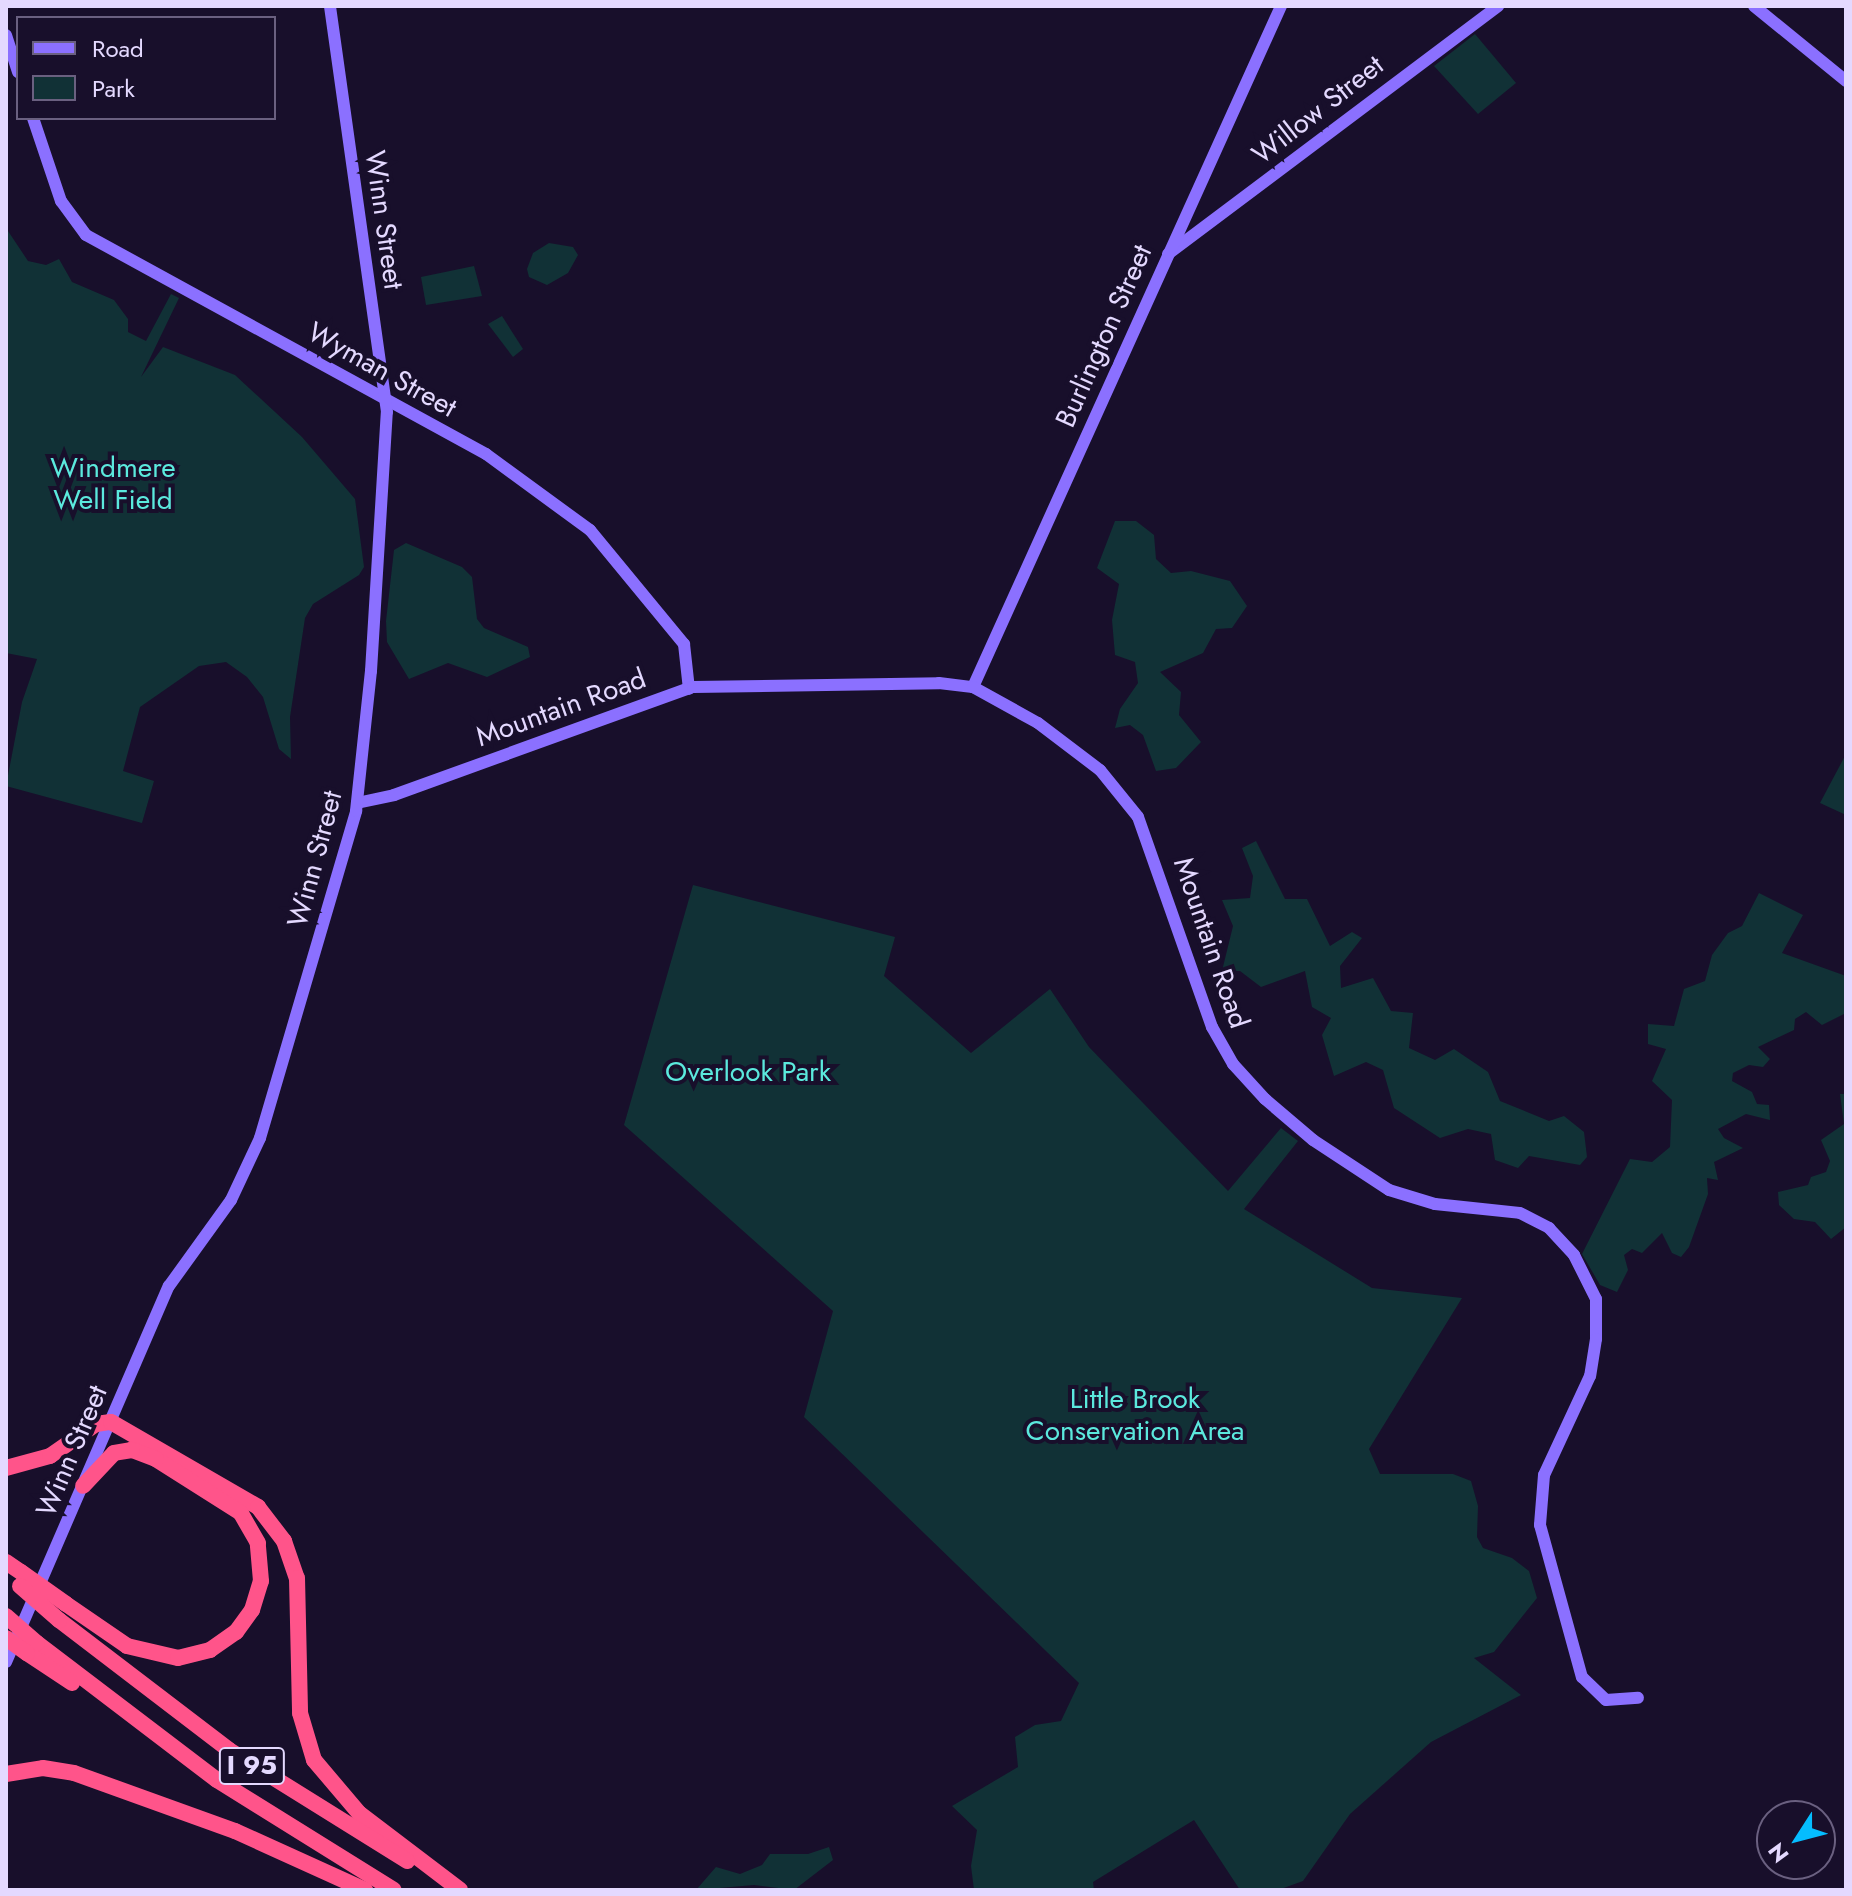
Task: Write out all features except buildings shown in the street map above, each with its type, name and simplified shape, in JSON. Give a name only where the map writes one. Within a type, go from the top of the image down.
[{"type":"highway","points":[[6,1468],[50,1456],[96,1424],[111,1422],[220,1480],[268,1517],[287,1547],[297,1578],[300,1713],[314,1760],[359,1813],[461,1890]]},
{"type":"highway","points":[[63,1612],[127,1646],[178,1658],[204,1652],[230,1637],[250,1614],[261,1587],[262,1561],[251,1526],[209,1489],[129,1450],[106,1458],[83,1486]]},
{"type":"highway","points":[[6,1562],[16,1578]]},
{"type":"highway","name":"I 95","points":[[16,1578],[63,1612],[255,1768],[461,1890]]},
{"type":"highway","points":[[6,1616],[32,1648]]},
{"type":"highway","points":[[6,1638],[32,1648]]},
{"type":"highway","name":"I 95","points":[[32,1648],[259,1808],[394,1890]]},
{"type":"highway","points":[[6,1774],[51,1768],[74,1773],[225,1826],[365,1890]]},
{"type":"street","name":"Winn Street","points":[[6,1662],[169,1286],[231,1200],[260,1138],[357,803],[385,499],[386,399],[330,6]]},
{"type":"street","name":"Burlington Street","points":[[973,687],[1281,6]]},
{"type":"street","name":"Willow Street","points":[[1168,254],[1498,6]]},
{"type":"street","points":[[1754,6],[1846,81]]},
{"type":"street","points":[[6,35],[16,66]]},
{"type":"street","name":"Wyman Street","points":[[34,120],[61,201],[86,235],[521,476],[606,545],[684,644],[689,689]]},
{"type":"street","name":"Mountain Road","points":[[357,803],[394,795],[689,689],[939,683],[973,687],[1038,723],[1088,759],[1122,794],[1150,843],[1212,1027],[1233,1064],[1265,1099],[1313,1140],[1389,1190],[1435,1204],[1520,1213],[1549,1228],[1574,1255],[1596,1299],[1596,1339],[1590,1376],[1544,1475],[1540,1525],[1582,1677],[1606,1700],[1638,1698]]},
{"type":"green space","points":[[1475,34],[1516,83],[1478,114],[1434,66]]},
{"type":"green space","name":"Windmere Well Field","points":[[6,228],[28,261],[46,265],[59,259],[72,282],[114,300],[128,319],[128,332],[146,341],[171,294],[179,298],[141,377],[163,347],[235,375],[302,437],[355,499],[364,567],[359,575],[313,604],[305,618],[290,717],[291,759],[279,749],[263,697],[247,677],[226,662],[199,666],[140,707],[123,771],[154,781],[142,823],[6,786],[22,702],[37,659],[6,653]]},
{"type":"green space","points":[[549,243],[573,247],[578,255],[568,273],[547,285],[529,277],[527,269],[533,253]]},
{"type":"green space","points":[[474,266],[482,296],[426,305],[421,277]]},
{"type":"green space","points":[[502,316],[523,349],[513,357],[488,324]]},
{"type":"green space","points":[[1115,521],[1136,521],[1154,535],[1156,559],[1171,573],[1191,571],[1230,581],[1247,606],[1232,628],[1216,629],[1203,653],[1160,672],[1181,692],[1179,715],[1201,742],[1176,768],[1156,771],[1143,735],[1130,725],[1115,728],[1120,709],[1138,683],[1135,662],[1115,655],[1112,620],[1119,584],[1097,568]]},
{"type":"green space","points":[[406,543],[462,567],[472,577],[477,619],[484,628],[528,647],[530,657],[487,677],[448,663],[409,679],[387,642],[386,621],[394,550]]},
{"type":"green space","points":[[1846,754],[1846,815],[1820,803]]},
{"type":"green space","points":[[1256,841],[1285,899],[1307,899],[1330,946],[1352,932],[1362,938],[1340,966],[1341,988],[1373,978],[1391,1011],[1413,1013],[1409,1048],[1435,1060],[1454,1049],[1488,1072],[1500,1101],[1549,1121],[1564,1116],[1584,1132],[1587,1157],[1580,1165],[1529,1156],[1518,1168],[1495,1160],[1491,1134],[1468,1129],[1440,1138],[1394,1108],[1383,1070],[1366,1062],[1334,1076],[1322,1035],[1331,1018],[1312,1007],[1305,971],[1261,987],[1240,971],[1222,971],[1233,926],[1222,900],[1250,898],[1253,876],[1242,848]]},
{"type":"green space","name":"Little Brook Conservation Area","points":[[693,885],[895,937],[884,976],[971,1053],[1050,989],[1089,1047],[1228,1191],[1281,1128],[1298,1141],[1244,1209],[1372,1288],[1462,1298],[1369,1449],[1380,1474],[1453,1474],[1471,1481],[1478,1506],[1477,1537],[1483,1548],[1512,1558],[1529,1571],[1537,1598],[1494,1652],[1474,1658],[1521,1695],[1431,1742],[1350,1814],[1303,1881],[1278,1890],[1240,1890],[1194,1820],[1093,1882],[1094,1890],[974,1890],[971,1866],[977,1830],[952,1806],[1018,1767],[1015,1737],[1035,1725],[1061,1721],[1079,1683],[804,1417],[833,1311],[624,1125]]},
{"type":"green space","points":[[1759,893],[1803,915],[1782,953],[1846,976],[1846,1013],[1822,1025],[1806,1012],[1795,1019],[1794,1030],[1758,1047],[1770,1059],[1763,1067],[1749,1065],[1733,1073],[1732,1081],[1752,1092],[1757,1104],[1769,1105],[1770,1120],[1746,1114],[1718,1129],[1724,1138],[1743,1148],[1714,1162],[1718,1180],[1707,1178],[1708,1194],[1689,1247],[1681,1257],[1672,1253],[1662,1233],[1642,1253],[1632,1249],[1624,1255],[1628,1270],[1617,1292],[1600,1285],[1582,1254],[1630,1159],[1652,1162],[1670,1147],[1672,1100],[1652,1081],[1666,1049],[1648,1044],[1648,1024],[1674,1026],[1684,989],[1705,981],[1712,955],[1728,933],[1742,926]]},
{"type":"green space","points":[[1840,1094],[1846,1094],[1846,1227],[1831,1239],[1815,1222],[1794,1219],[1779,1205],[1778,1192],[1808,1185],[1811,1177],[1826,1172],[1830,1161],[1821,1140],[1844,1124]]},
{"type":"green space","points":[[829,1847],[833,1860],[794,1890],[754,1885],[696,1890],[716,1867],[740,1874],[762,1865],[770,1854],[808,1854]]},
{"type":"park label","name":"Overlook Park","points":[[748,1072]]}]
